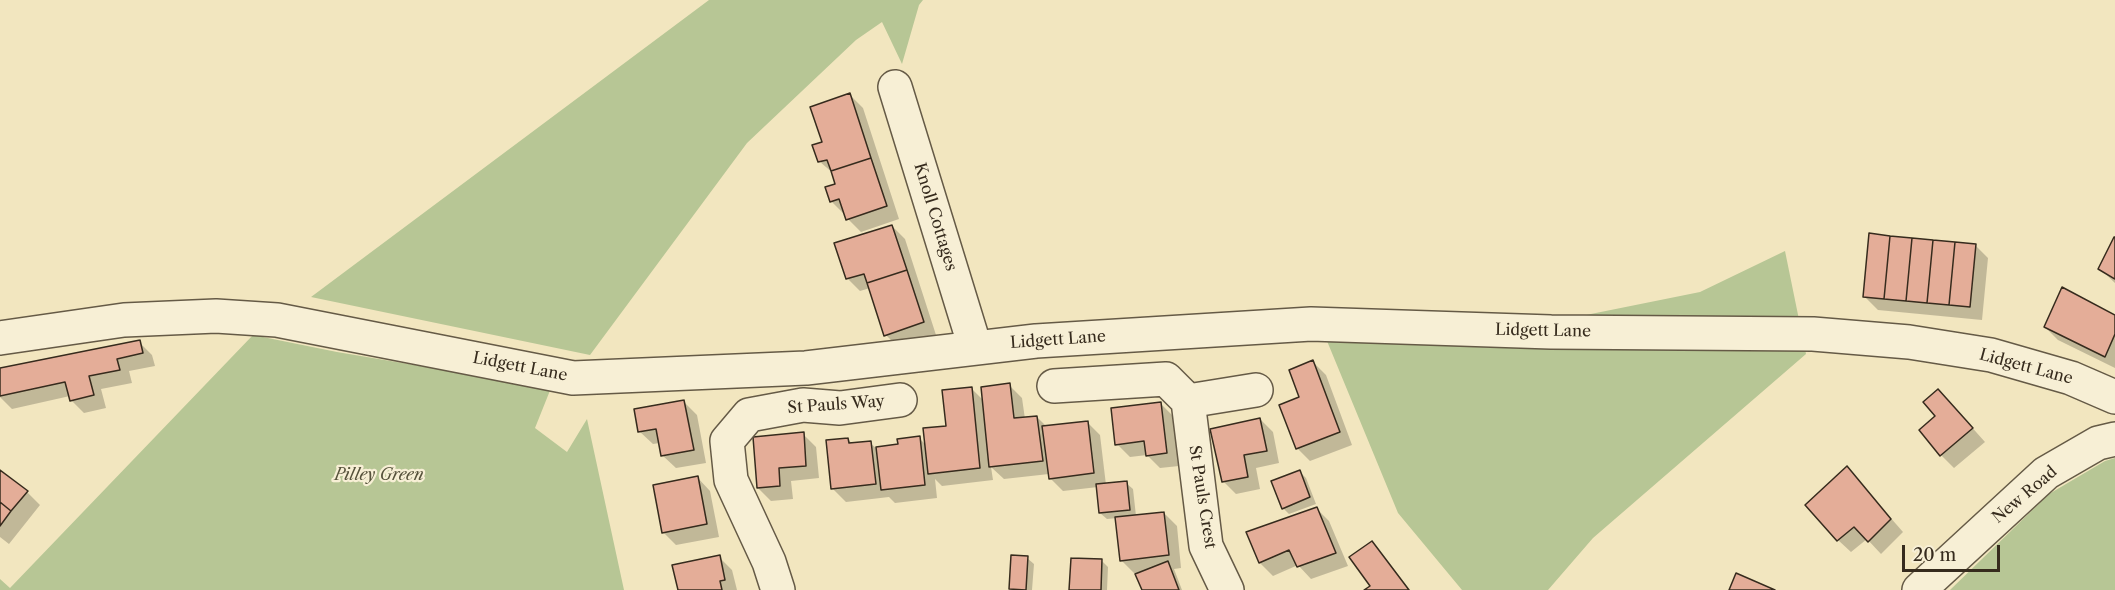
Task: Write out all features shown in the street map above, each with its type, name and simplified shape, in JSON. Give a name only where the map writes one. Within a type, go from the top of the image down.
[{"type":"street","name":"Knoll Cottages","points":[[895,87],[975,347]]},
{"type":"street","name":"Lidgett Lane","points":[[0,338],[124,320],[226,316],[277,320],[573,378],[806,368],[1036,341],[1311,324],[1551,332],[1813,334],[1909,342],[1991,355],[2071,378],[2115,397]]},
{"type":"street","points":[[1054,386],[1166,379],[1188,401],[1256,390]]},
{"type":"street","name":"St Pauls Way","points":[[778,590],[769,562],[731,480],[727,441],[749,415],[803,405],[840,408],[900,400]]},
{"type":"street","name":"St Pauls Crest","points":[[1188,401],[1206,546],[1227,590]]},
{"type":"street","name":"New Road","points":[[1919,590],[2046,473],[2098,443],[2115,439]]},
{"type":"green space","points":[[709,0],[923,0],[919,5],[902,64],[882,22],[856,40],[747,143],[590,355],[311,297]]},
{"type":"green space","points":[[1785,251],[1806,354],[1593,538],[1548,590],[1462,590],[1398,513],[1327,341],[1576,317],[1700,292]]},
{"type":"green space","name":"Pilley Green","points":[[253,335],[337,352],[551,388],[535,428],[567,452],[587,419],[624,590],[0,590],[0,579],[10,588]]},
{"type":"green space","points":[[2115,458],[2115,590],[1950,590],[2049,494],[2105,461]]},
{"type":"building","points":[[850,93],[871,158],[831,171],[827,160],[818,162],[812,145],[822,142],[810,107]]},
{"type":"building","points":[[871,158],[887,206],[846,220],[839,199],[830,202],[825,187],[835,184],[831,171]]},
{"type":"building","points":[[892,225],[907,270],[867,283],[864,274],[846,279],[834,243]]},
{"type":"building","points":[[1869,233],[1890,236],[1884,299],[1863,297]]},
{"type":"building","points":[[1890,236],[1912,238],[1906,301],[1884,299]]},
{"type":"building","points":[[2115,237],[2115,279],[2098,269]]},
{"type":"building","points":[[1912,238],[1933,240],[1927,303],[1906,301]]},
{"type":"building","points":[[1933,240],[1955,242],[1949,305],[1927,303]]},
{"type":"building","points":[[1955,242],[1976,244],[1970,307],[1949,305]]},
{"type":"building","points":[[907,270],[924,322],[884,336],[867,283]]},
{"type":"building","points":[[2062,287],[2115,315],[2115,334],[2105,357],[2044,327]]},
{"type":"building","points":[[140,340],[143,353],[117,359],[120,370],[89,376],[94,395],[70,401],[65,382],[0,396],[0,368]]},
{"type":"building","points":[[1313,360],[1340,432],[1296,449],[1279,405],[1299,397],[1289,370]]},
{"type":"building","points":[[1010,383],[1014,418],[1037,416],[1043,461],[989,467],[981,387]]},
{"type":"building","points":[[972,387],[980,468],[928,474],[923,428],[946,426],[942,390]]},
{"type":"building","points":[[1938,389],[1973,428],[1940,456],[1919,430],[1935,416],[1923,402]]},
{"type":"building","points":[[684,400],[694,450],[661,456],[656,429],[638,432],[634,409]]},
{"type":"building","points":[[1161,402],[1167,453],[1146,456],[1144,441],[1115,445],[1111,408]]},
{"type":"building","points":[[1260,418],[1267,451],[1244,455],[1248,477],[1222,482],[1210,429]]},
{"type":"building","points":[[1088,421],[1094,473],[1049,479],[1042,426]]},
{"type":"building","points":[[804,432],[806,466],[779,468],[780,486],[757,488],[753,437]]},
{"type":"building","points":[[920,436],[925,485],[881,490],[876,447],[898,444],[897,439]]},
{"type":"building","points":[[848,438],[849,443],[871,441],[876,484],[831,489],[826,440]]},
{"type":"building","points":[[1847,466],[1891,519],[1868,542],[1854,527],[1837,541],[1805,505]]},
{"type":"building","points":[[0,470],[28,491],[11,511],[0,502]]},
{"type":"building","points":[[1300,470],[1310,497],[1282,509],[1271,481]]},
{"type":"building","points":[[698,476],[707,524],[662,533],[653,485]]},
{"type":"building","points":[[1127,481],[1130,510],[1099,513],[1096,484]]},
{"type":"building","points":[[0,502],[11,511],[0,526]]},
{"type":"building","points":[[1317,507],[1336,553],[1297,567],[1289,550],[1259,563],[1246,532]]},
{"type":"building","points":[[1164,512],[1169,555],[1120,561],[1115,517]]},
{"type":"building","points":[[1372,541],[1409,590],[1364,590],[1370,586],[1349,557]]},
{"type":"building","points":[[720,555],[725,580],[720,581],[722,590],[678,590],[672,565]]},
{"type":"building","points":[[1011,555],[1028,556],[1026,590],[1009,589]]},
{"type":"building","points":[[1071,558],[1102,559],[1101,590],[1069,590]]},
{"type":"building","points":[[1168,561],[1179,590],[1142,590],[1135,574]]},
{"type":"building","points":[[1736,573],[1775,590],[1729,590]]}]
